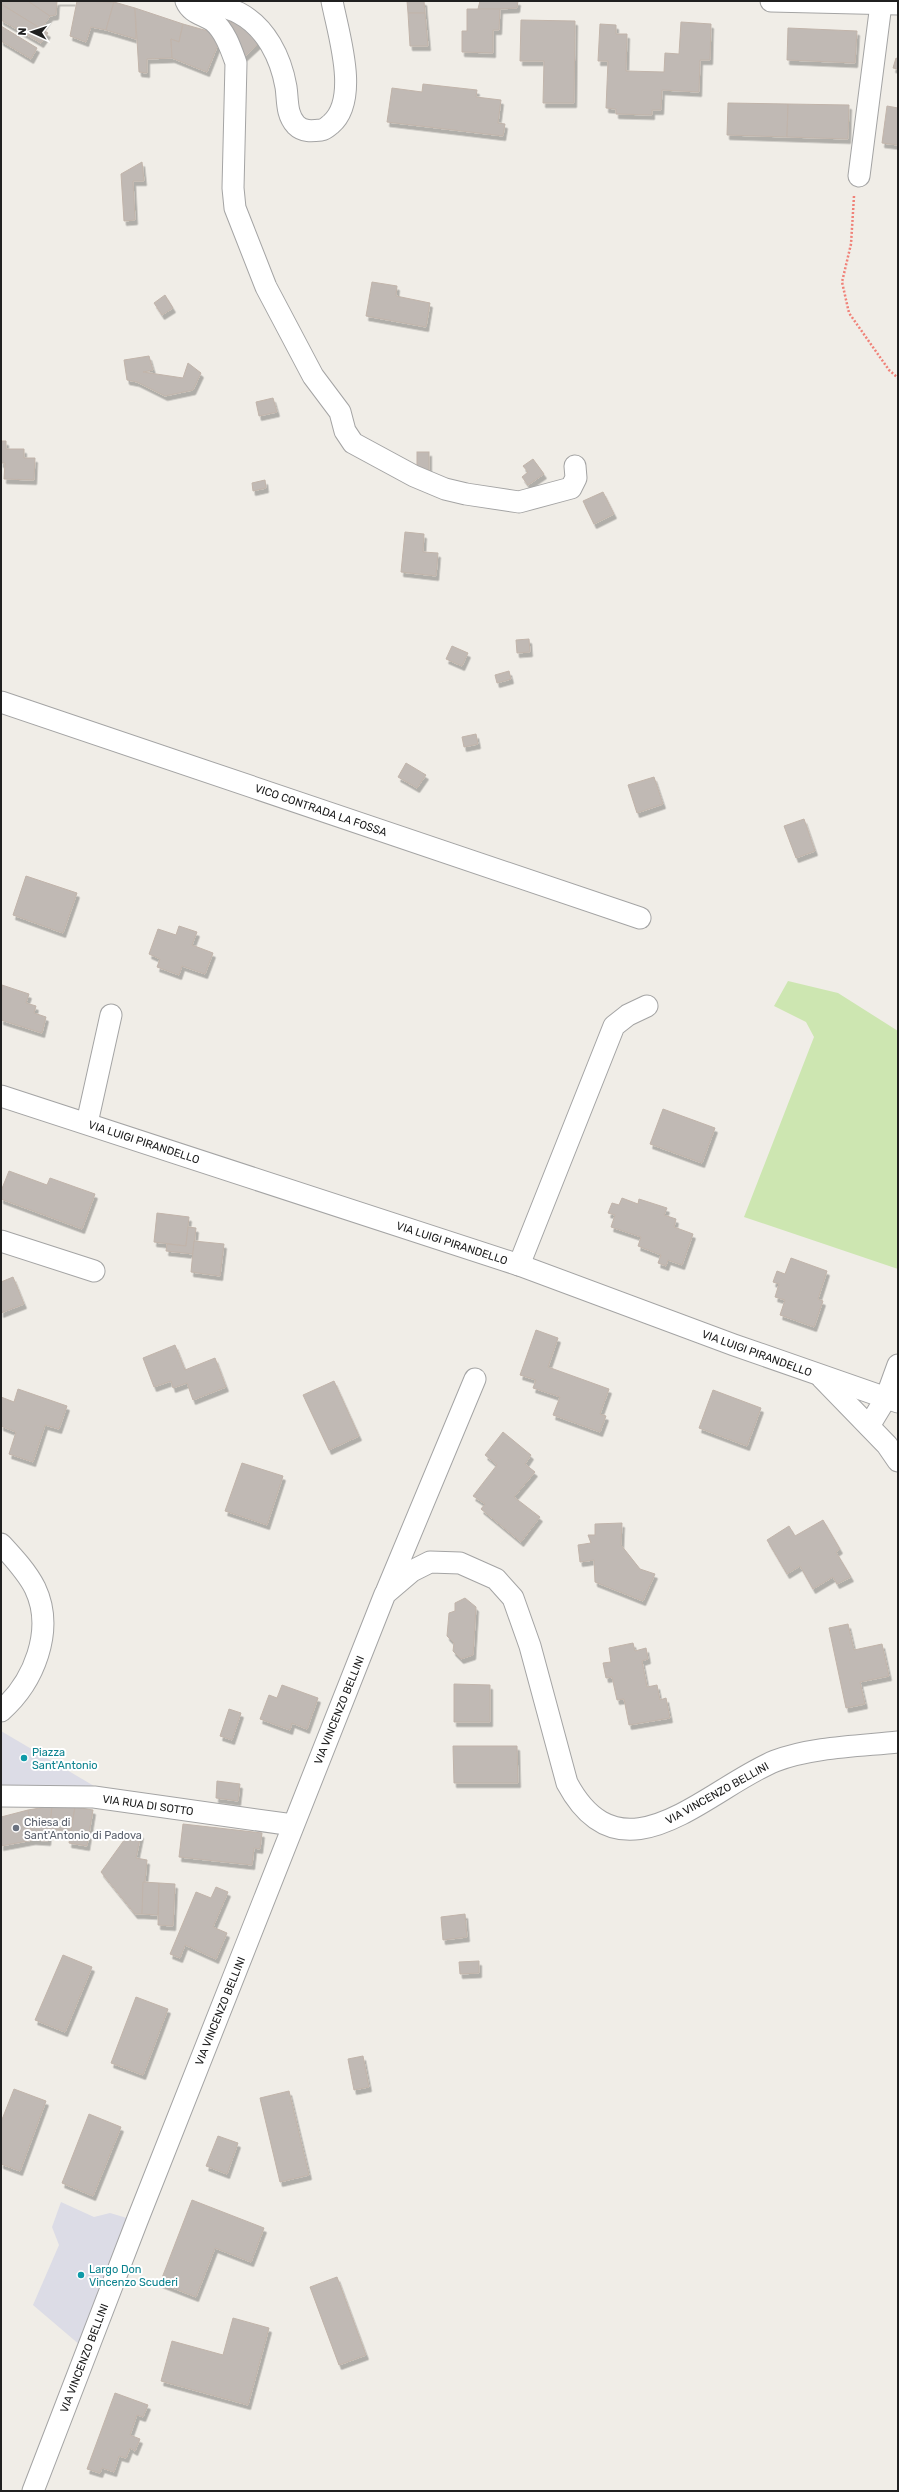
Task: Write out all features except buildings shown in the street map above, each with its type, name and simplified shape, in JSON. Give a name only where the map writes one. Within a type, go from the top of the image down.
[{"type":"street","points":[[186,1],[189,9],[214,22],[230,44],[236,63],[233,188],[235,208],[257,266],[300,354],[313,376],[340,412],[345,431],[354,443],[414,476],[445,489],[488,499],[519,502],[571,488],[576,478],[575,466]]},
{"type":"street","points":[[207,1],[239,13],[262,31],[278,57],[286,87],[289,114],[297,126],[308,131],[325,129],[335,121],[344,105],[347,82],[332,1]]},
{"type":"street","points":[[771,1],[890,4],[858,176]]},
{"type":"street","name":"VICO CONTRADA LA FOSSA","points":[[1,702],[640,918]]},
{"type":"street","points":[[519,1265],[614,1026],[628,1015],[648,1006]]},
{"type":"street","points":[[87,1124],[111,1015]]},
{"type":"street","name":"VIA LUIGI PIRANDELLO","points":[[1,1096],[519,1265],[819,1375],[892,1400]]},
{"type":"street","points":[[1,1241],[94,1271]]},
{"type":"street","points":[[869,1426],[892,1400],[898,1365]]},
{"type":"street","points":[[819,1375],[887,1445],[898,1461]]},
{"type":"street","points":[[385,1594],[475,1379]]},
{"type":"street","points":[[1,1544],[17,1562],[35,1588],[42,1626],[40,1648],[33,1667],[21,1689],[1,1711]]},
{"type":"street","name":"VIA VINCENZO BELLINI","points":[[33,2491],[293,1825],[385,1594],[412,1571],[430,1562],[460,1563],[496,1579],[513,1598],[530,1646],[567,1783],[578,1803],[596,1821],[617,1829],[643,1828],[664,1823],[776,1761],[815,1752],[898,1742]]},
{"type":"street","name":"VIA RUA DI SOTTO","points":[[1,1796],[94,1798],[293,1825]]},
{"type":"path","points":[[858,176],[852,204],[851,244],[842,282],[849,313],[889,370],[898,378]]},
{"type":"green space","points":[[788,981],[838,993],[898,1031],[898,1269],[744,1217],[814,1037],[806,1022],[774,1006]]},
{"type":"shaded area","name":"Piazza Sant'Antonio","points":[[1,1731],[94,1786],[94,1797],[1,1796]]},
{"type":"shaded area","name":"Largo Don Vincenzo Scuderi","points":[[61,2202],[94,2217],[110,2213],[137,2221],[87,2351],[33,2305],[59,2245],[52,2227]]},
{"type":"place","name":"Piazza Sant'Antonio","points":[[24,1758]]},
{"type":"place","name":"Chiesa di Sant'Antonio di Padova","points":[[16,1828]]},
{"type":"place","name":"Largo Don Vincenzo Scuderi","points":[[81,2275]]}]
